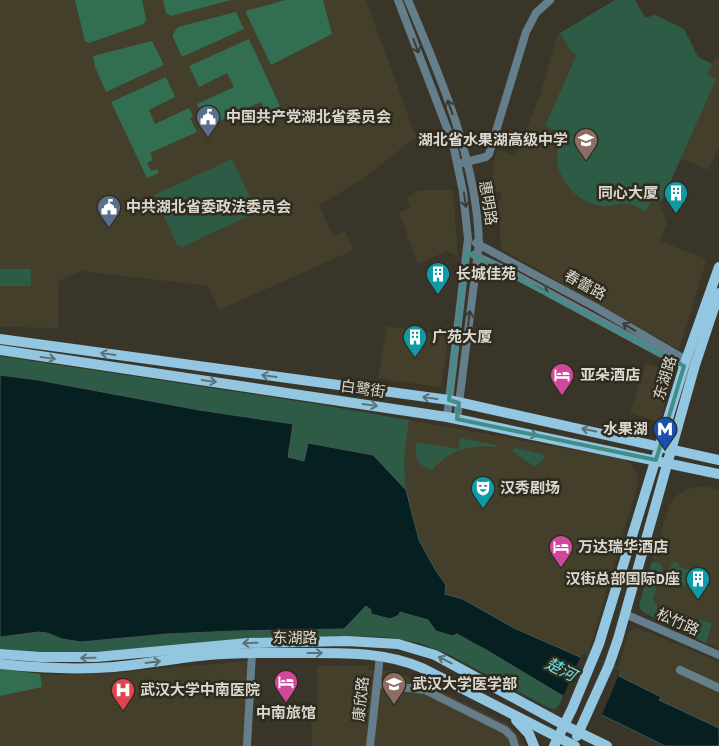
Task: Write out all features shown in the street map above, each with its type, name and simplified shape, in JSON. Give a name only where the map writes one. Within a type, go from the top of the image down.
[{"type":"main road","name":"东湖路","points":[[0,664],[62,669],[105,667],[210,655],[252,653],[342,653],[380,656],[413,664],[497,706],[556,742],[593,658],[612,604],[685,363],[719,267]]},
{"type":"main road","name":"东湖路","points":[[573,746],[609,665],[695,365],[719,293]]},
{"type":"main road","name":"白鹭街","points":[[0,339],[454,402],[719,460]]},
{"type":"main road","name":"白鹭街","points":[[0,350],[452,418],[719,474]]},
{"type":"main road","name":"东湖路","points":[[0,654],[86,658],[248,643],[348,641],[392,644],[414,648],[435,655],[564,725]]},
{"type":"main road","points":[[497,706],[525,729],[534,746]]},
{"type":"main road","points":[[564,725],[607,746]]},
{"type":"main road","points":[[556,742],[573,746]]},
{"type":"street","name":"惠明路","points":[[398,0],[447,128],[458,164],[466,209],[468,239],[454,402]]},
{"type":"street","name":"惠明路","points":[[408,0],[431,55],[456,125],[467,162],[478,218],[479,244],[452,418]]},
{"type":"street","points":[[458,164],[486,157],[489,154],[526,32],[536,13],[550,0]]},
{"type":"street","name":"春蕾路","points":[[468,239],[590,304],[685,363]]},
{"type":"street","name":"春蕾路","points":[[467,252],[504,269],[685,363]]},
{"type":"street","name":"松竹路","points":[[625,614],[719,655]]},
{"type":"street","points":[[247,746],[252,653]]},
{"type":"street","name":"康欣路","points":[[370,746],[380,656]]},
{"type":"street","points":[[680,670],[719,688]]},
{"type":"street","points":[[377,684],[425,690],[505,730],[512,737],[516,746]]},
{"type":"highlighted area","points":[[467,252],[684,366],[656,460],[457,419],[459,403],[449,400]]},
{"type":"shaded area","points":[[0,0],[366,0],[416,137],[363,179],[319,205],[333,236],[345,231],[354,250],[219,310],[208,286],[83,271],[58,281],[58,328],[0,327]]},
{"type":"shaded area","name":"湖北省水果湖高级中学","points":[[615,0],[635,0],[645,18],[655,15],[684,29],[698,57],[712,64],[715,58],[719,59],[719,147],[708,170],[680,158],[660,204],[667,223],[660,241],[707,259],[679,350],[501,249],[498,201],[501,200],[502,196],[500,192],[496,192],[492,175],[495,174],[492,164],[498,150],[515,156],[540,95],[557,36]]},
{"type":"shaded area","points":[[418,190],[453,190],[458,257],[447,251],[418,264],[399,213],[410,207],[406,199]]},
{"type":"shaded area","name":"广苑大厦","points":[[387,326],[449,336],[441,388],[378,378]]},
{"type":"shaded area","points":[[646,363],[675,373],[659,422],[630,413]]},
{"type":"shaded area","points":[[409,420],[624,459],[632,465],[638,477],[637,486],[588,656],[582,653],[580,657],[552,645],[501,621],[463,599],[445,594],[446,585],[419,540],[406,490],[404,460]]},
{"type":"shaded area","points":[[704,486],[719,490],[719,649],[644,613],[640,609],[639,604],[669,505],[675,497],[686,489]]},
{"type":"shaded area","points":[[635,628],[719,662],[719,728],[659,700],[660,696],[618,676],[621,670],[618,668],[629,631]]},
{"type":"shaded area","name":"武汉大学中南医院","points":[[248,661],[244,746],[0,746],[0,669],[53,675],[99,674]]},
{"type":"shaded area","name":"武汉大学医学部","points":[[317,666],[369,666],[369,670],[391,671],[415,679],[506,723],[516,732],[524,746],[312,746],[311,716],[318,715]]},
{"type":"green space","points":[[75,0],[142,0],[146,19],[144,24],[89,43],[85,41]]},
{"type":"green space","points":[[163,0],[231,0],[171,16],[166,13]]},
{"type":"green space","points":[[285,0],[323,0],[332,34],[271,65],[246,11]]},
{"type":"green space","points":[[615,0],[635,0],[645,18],[655,15],[684,29],[698,57],[712,64],[707,75],[716,79],[662,201],[653,197],[646,212],[629,204],[602,206],[593,204],[577,195],[565,182],[558,165],[557,150],[561,133],[545,126],[577,54],[572,52],[560,33]]},
{"type":"green space","points":[[236,12],[244,29],[182,57],[173,37],[178,27]]},
{"type":"green space","points":[[249,39],[284,115],[270,121],[261,102],[211,125],[205,111],[201,112],[197,104],[234,87],[227,73],[199,87],[189,66]]},
{"type":"green space","points":[[152,41],[164,65],[106,92],[95,67],[93,56]]},
{"type":"green space","points":[[166,77],[175,97],[149,110],[155,124],[189,108],[193,116],[190,118],[197,132],[150,153],[153,160],[147,163],[151,171],[157,169],[159,173],[147,178],[111,102]]},
{"type":"green space","points":[[232,159],[257,212],[182,247],[177,245],[154,195]]},
{"type":"green space","points":[[0,269],[31,269],[31,286],[0,286]]},
{"type":"green space","points":[[0,356],[409,420],[404,460],[406,490],[373,455],[308,443],[304,461],[288,457],[293,424],[199,410],[38,380],[0,375]]},
{"type":"green space","points":[[460,438],[496,445],[496,447],[469,448],[453,453],[432,471],[420,463],[416,457],[416,442],[458,449]]},
{"type":"green space","points":[[514,448],[543,454],[545,458],[535,467],[512,451]]},
{"type":"green space","points":[[674,561],[679,564],[679,567],[691,570],[687,585],[683,586],[678,580],[670,582],[668,580],[670,568]]},
{"type":"green space","points":[[654,562],[660,563],[663,568],[653,599],[659,609],[656,619],[642,611],[639,605],[651,564]]},
{"type":"green space","points":[[366,606],[371,610],[371,614],[390,619],[398,616],[400,612],[428,620],[436,631],[452,636],[457,634],[563,696],[560,704],[555,709],[549,708],[448,654],[419,643],[386,637],[343,636],[237,640],[127,651],[40,653],[0,649],[0,637],[39,632],[81,642],[167,634],[277,630]]},
{"type":"green space","points":[[666,611],[712,623],[706,643],[663,623]]},
{"type":"green space","points":[[0,669],[40,674],[42,687],[0,696]]},
{"type":"water","name":"楚河","points":[[0,375],[38,380],[199,410],[293,424],[288,457],[304,461],[308,443],[373,455],[406,490],[419,540],[446,585],[445,594],[463,599],[514,628],[580,657],[582,653],[621,670],[619,676],[661,697],[659,700],[719,728],[719,746],[665,746],[563,696],[457,634],[452,636],[436,631],[428,620],[400,612],[399,615],[390,619],[371,614],[371,610],[366,606],[344,629],[167,634],[81,642],[39,632],[0,637]]},
{"type":"pier","points":[[582,653],[621,670],[601,717],[562,699]]},
{"type":"place","name":"中国共产党湖北省委员会","points":[[208,138]]},
{"type":"place","name":"湖北省水果湖高级中学","points":[[586,161]]},
{"type":"place","name":"同心大厦","points":[[676,214]]},
{"type":"place","name":"中共湖北省委政法委员会","points":[[109,228]]},
{"type":"place","name":"长城佳苑","points":[[438,295]]},
{"type":"place","name":"广苑大厦","points":[[415,358]]},
{"type":"place","name":"亚朵酒店","points":[[562,396]]},
{"type":"place","name":"水果湖","points":[[665,450]]},
{"type":"place","name":"汉秀剧场","points":[[483,509]]},
{"type":"place","name":"万达瑞华酒店","points":[[561,568]]},
{"type":"place","name":"汉街总部国际D座","points":[[698,600]]},
{"type":"place","name":"中南旅馆","points":[[286,703]]},
{"type":"place","name":"武汉大学医学部","points":[[394,705]]},
{"type":"place","name":"武汉大学中南医院","points":[[123,711]]}]
